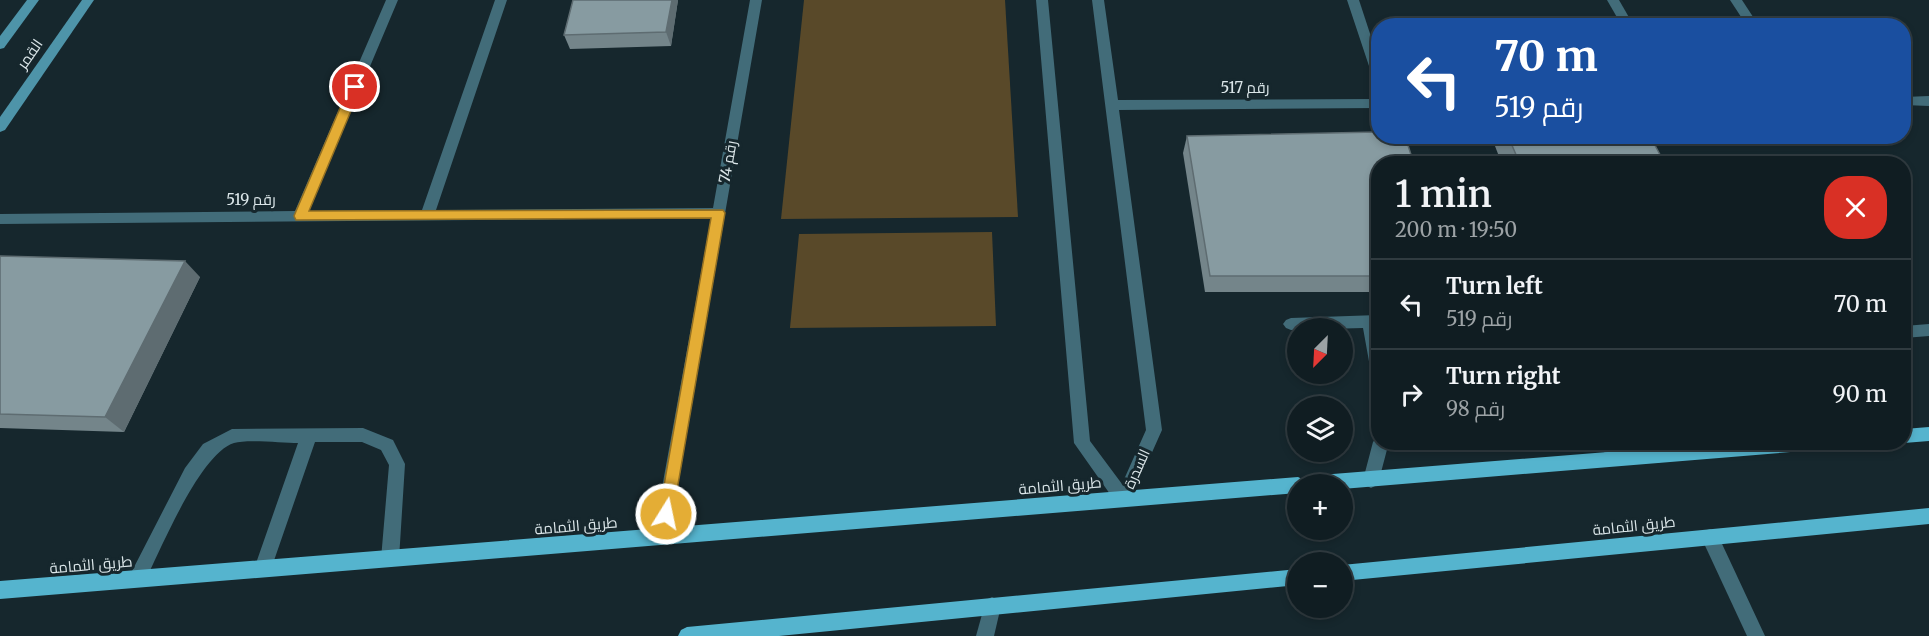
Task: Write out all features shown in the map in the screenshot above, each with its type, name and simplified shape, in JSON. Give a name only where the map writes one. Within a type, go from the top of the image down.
[{"type":"main road","points":[[1911,435],[1929,434]]},
{"type":"main road","points":[[1353,481],[1616,459],[1650,450]]},
{"type":"main road","name":"طريق الثمامة","points":[[0,590],[1287,486]]},
{"type":"main road","name":"طريق الثمامة","points":[[1353,572],[1929,516]]},
{"type":"main road","points":[[687,636],[1287,578]]},
{"type":"street","name":"القمر","points":[[0,45],[33,0]]},
{"type":"street","name":"القمر","points":[[0,127],[88,0]]},
{"type":"street","points":[[300,216],[392,0]]},
{"type":"street","points":[[427,215],[501,0]]},
{"type":"street","name":"رقم 74","points":[[662,537],[756,0]]},
{"type":"street","name":"السدرة","points":[[1042,0],[1082,443],[1123,499],[1154,430],[1098,0]]},
{"type":"street","points":[[1353,0],[1371,54]]},
{"type":"street","points":[[1613,0],[1623,18]]},
{"type":"street","points":[[1736,0],[1748,18]]},
{"type":"street","points":[[1911,101],[1929,101]]},
{"type":"street","name":"رقم 517","points":[[1112,105],[1371,104]]},
{"type":"street","name":"رقم 519","points":[[0,219],[719,213]]},
{"type":"street","points":[[1353,322],[1371,321]]},
{"type":"street","points":[[1911,331],[1929,330]]},
{"type":"street","points":[[263,569],[309,435]]},
{"type":"street","points":[[137,579],[191,473],[209,449],[232,436],[363,435],[387,446],[397,464],[390,559]]},
{"type":"street","points":[[1371,480],[1379,450]]},
{"type":"street","points":[[1612,450],[1616,459]]},
{"type":"street","points":[[1710,537],[1756,636]]},
{"type":"street","points":[[986,636],[992,606]]},
{"type":"shaded area","points":[[804,0],[1005,0],[1018,217],[781,219]]},
{"type":"shaded area","points":[[992,232],[996,326],[790,328],[799,234]]},
{"type":"building","points":[[573,0],[672,0],[666,32],[564,35]]},
{"type":"building","points":[[1371,132],[1371,144],[1408,144],[1411,156],[1371,156],[1371,276],[1210,276],[1187,136]]},
{"type":"building","points":[[1511,144],[1654,144],[1661,156],[1517,156]]},
{"type":"building","points":[[0,256],[185,261],[105,417],[0,414]]},
{"type":"route","points":[[355,87],[300,216],[719,213],[666,514]]}]
